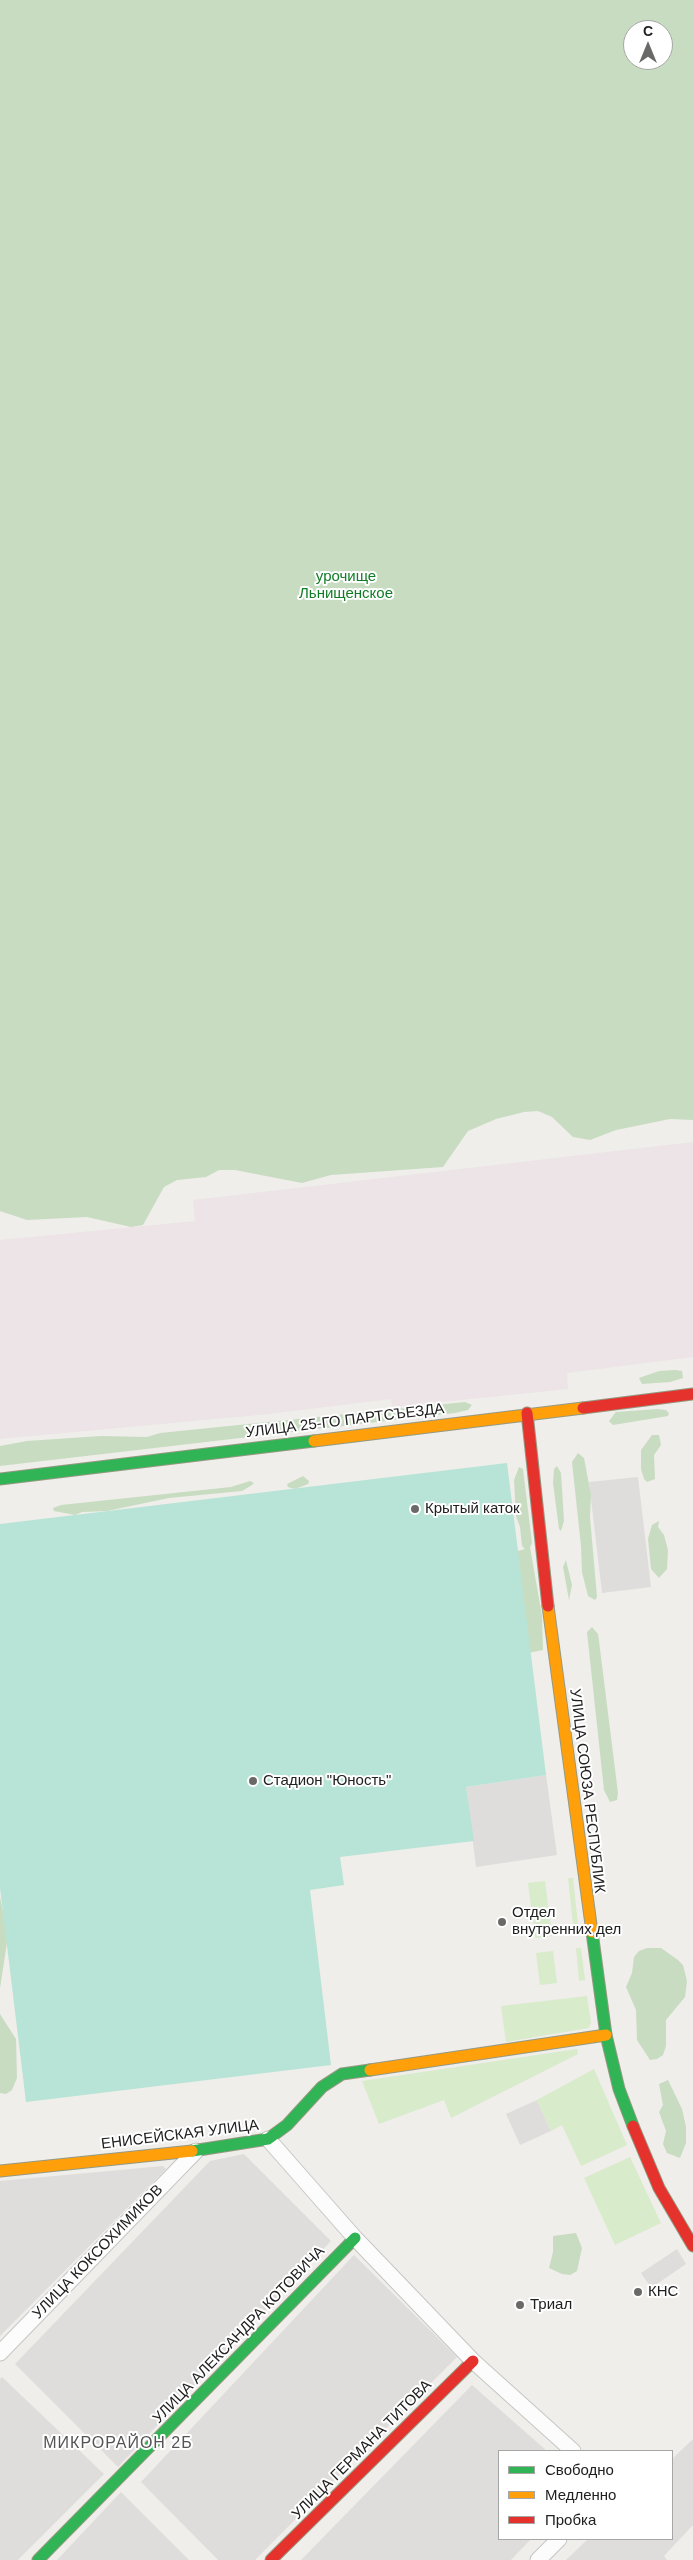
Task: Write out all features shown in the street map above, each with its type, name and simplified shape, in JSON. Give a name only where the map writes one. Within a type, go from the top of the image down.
[{"type":"street","name":"УЛИЦА 25-ГО ПАРТСЪЕЗДА","points":[[0,1479],[693,1394]]},
{"type":"street","name":"УЛИЦА СОЮЗА РЕСПУБЛИК","points":[[527,1413],[550,1626],[606,2035],[619,2090],[638,2140],[659,2188],[693,2246]]},
{"type":"street","name":"ЕНИСЕЙСКАЯ УЛИЦА","points":[[0,2171],[196,2151],[268,2139],[287,2125],[322,2088],[342,2074],[606,2035]]},
{"type":"street","points":[[268,2139],[355,2238],[473,2361],[572,2450]]},
{"type":"street","name":"УЛИЦА КОКСОХИМИКОВ","points":[[0,2353],[196,2151]]},
{"type":"street","name":"УЛИЦА АЛЕКСАНДРА КОТОВИЧА","points":[[38,2560],[355,2238]]},
{"type":"street","name":"УЛИЦА ГЕРМАНА ТИТОВА","points":[[271,2560],[473,2361]]},
{"type":"street","points":[[538,2560],[558,2540]]},
{"type":"shaded area","points":[[693,1142],[693,1357],[567,1373],[568,1389],[392,1407],[391,1399],[269,1414],[0,1439],[0,1240],[195,1221],[193,1200]]},
{"type":"shaded area","points":[[638,1477],[651,1587],[602,1593],[589,1482]]},
{"type":"shaded area","points":[[546,1775],[557,1855],[476,1867],[466,1787]]},
{"type":"shaded area","points":[[537,2100],[551,2131],[520,2145],[506,2114]]},
{"type":"shaded area","points":[[244,2154],[331,2241],[118,2467],[15,2364],[210,2161]]},
{"type":"shaded area","points":[[163,2166],[166,2169],[0,2336],[0,2181]]},
{"type":"shaded area","points":[[677,2249],[686,2264],[651,2288],[641,2273]]},
{"type":"shaded area","points":[[354,2255],[457,2357],[255,2560],[218,2560],[141,2482]]},
{"type":"shaded area","points":[[2,2377],[104,2474],[18,2560],[0,2560],[0,2379]]},
{"type":"shaded area","points":[[472,2385],[546,2450],[498,2450],[498,2540],[530,2540],[511,2560],[301,2560]]},
{"type":"shaded area","points":[[693,2439],[693,2525],[664,2556],[667,2560],[566,2560],[587,2540],[673,2540],[673,2458]]},
{"type":"shaded area","points":[[121,2492],[189,2560],[57,2560]]},
{"type":"green space","name":"урочище Льнищенское","points":[[0,0],[693,0],[693,1120],[670,1119],[616,1130],[590,1140],[573,1137],[552,1117],[538,1111],[524,1112],[496,1119],[468,1131],[443,1167],[331,1175],[302,1183],[235,1170],[219,1170],[206,1177],[177,1180],[164,1187],[143,1225],[131,1227],[87,1217],[27,1220],[0,1211]]},
{"type":"green space","points":[[659,1371],[682,1371],[683,1378],[670,1382],[642,1384],[639,1378]]},
{"type":"green space","points":[[465,1402],[472,1405],[468,1410],[455,1413],[0,1466],[0,1446],[27,1441],[101,1436],[147,1437],[160,1433]]},
{"type":"green space","points":[[666,1410],[669,1413],[668,1416],[613,1425],[609,1421],[616,1412]]},
{"type":"green space","points":[[652,1435],[659,1435],[661,1445],[654,1455],[655,1479],[647,1482],[641,1469],[641,1450]]},
{"type":"green space","points":[[578,1453],[584,1458],[591,1495],[590,1517],[597,1597],[595,1600],[588,1596],[582,1572],[572,1462]]},
{"type":"green space","name":"Стадион \"Юность\"","points":[[507,1463],[546,1775],[466,1787],[474,1841],[340,1857],[344,1885],[310,1890],[331,2065],[26,2102],[0,1888],[0,1524]]},
{"type":"green space","points":[[557,1466],[561,1473],[564,1521],[561,1531],[559,1529],[553,1483],[554,1469]]},
{"type":"green space","points":[[519,1467],[523,1469],[532,1543],[530,1547],[542,1616],[543,1650],[518,1655],[515,1552],[525,1549],[522,1546],[520,1527],[516,1516],[514,1480]]},
{"type":"green space","points":[[303,1476],[309,1481],[308,1484],[295,1489],[288,1487],[287,1484]]},
{"type":"green space","points":[[250,1481],[254,1483],[242,1491],[169,1498],[107,1511],[82,1512],[75,1515],[54,1511],[53,1508],[61,1505],[231,1487]]},
{"type":"green space","points":[[659,1521],[658,1527],[664,1535],[668,1550],[667,1569],[659,1578],[651,1569],[648,1539],[652,1525]]},
{"type":"green space","points":[[566,1560],[572,1585],[569,1600],[563,1567]]},
{"type":"green space","points":[[592,1627],[598,1634],[618,1793],[617,1800],[610,1802],[604,1790],[587,1632]]},
{"type":"green space","points":[[568,1878],[573,1878],[579,1933],[574,1934]]},
{"type":"green space","points":[[545,1881],[552,1936],[535,1938],[528,1883]]},
{"type":"green space","points":[[0,1897],[8,1936],[0,1988]]},
{"type":"green space","points":[[576,1948],[581,1948],[585,1980],[579,1981]]},
{"type":"green space","points":[[647,1948],[661,1948],[678,1960],[683,1965],[687,1981],[685,1997],[666,2020],[666,2046],[663,2055],[657,2059],[650,2060],[637,2040],[636,2010],[626,1987],[632,1973],[634,1957],[639,1951]]},
{"type":"green space","points":[[553,1951],[557,1983],[540,1985],[536,1953]]},
{"type":"green space","points":[[587,1996],[591,2022],[589,2028],[506,2042],[501,2006]]},
{"type":"green space","points":[[0,2014],[16,2039],[17,2078],[12,2090],[6,2094],[0,2093]]},
{"type":"green space","points":[[577,2049],[578,2054],[451,2118],[444,2100],[379,2124],[362,2081]]},
{"type":"green space","points":[[594,2069],[627,2145],[581,2166],[562,2125],[551,2131],[537,2100]]},
{"type":"green space","points":[[668,2080],[682,2109],[686,2127],[686,2143],[680,2158],[667,2153],[663,2144],[666,2131],[659,2112],[663,2105],[659,2084]]},
{"type":"green space","points":[[630,2157],[661,2223],[615,2245],[584,2178]]},
{"type":"green space","points":[[576,2233],[582,2248],[577,2271],[570,2275],[562,2274],[549,2268],[553,2252],[553,2236]]},
{"type":"traffic: fast","points":[[0,1479],[314,1441]]},
{"type":"traffic: fast","points":[[592,1932],[606,2035],[619,2089],[633,2126]]},
{"type":"traffic: fast","points":[[192,2151],[268,2139],[287,2125],[322,2087],[342,2074],[370,2070]]},
{"type":"traffic: fast","points":[[38,2560],[355,2238]]},
{"type":"traffic: slow","points":[[314,1441],[583,1408]]},
{"type":"traffic: slow","points":[[548,1606],[592,1932]]},
{"type":"traffic: slow","points":[[370,2070],[606,2035]]},
{"type":"traffic: slow","points":[[0,2171],[192,2151]]},
{"type":"traffic: jam","points":[[583,1408],[693,1394]]},
{"type":"traffic: jam","points":[[527,1413],[548,1606]]},
{"type":"traffic: jam","points":[[633,2126],[659,2188],[693,2246]]},
{"type":"traffic: jam","points":[[271,2560],[473,2361]]},
{"type":"place","name":"Крытый каток","points":[[415,1509]]},
{"type":"place","name":"Стадион \"Юность\"","points":[[253,1781]]},
{"type":"place","name":"Отдел внутренних дел","points":[[502,1922]]},
{"type":"place","name":"КНС","points":[[638,2292]]},
{"type":"place","name":"Триал","points":[[520,2305]]},
{"type":"district","name":"МИКРОРАЙОН 2Б","points":[[118,2444]]}]
